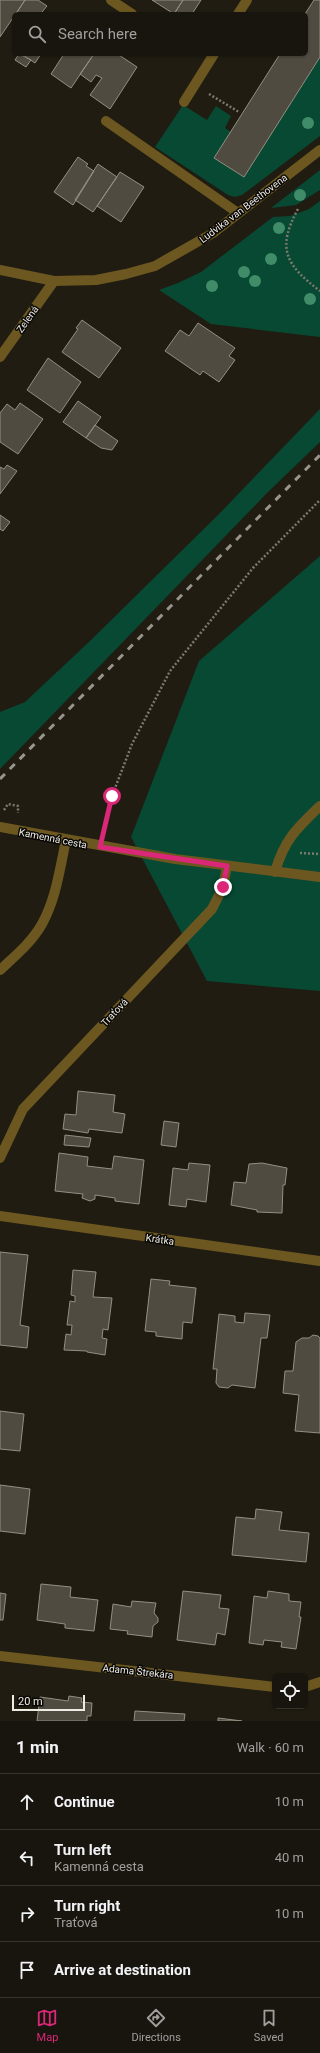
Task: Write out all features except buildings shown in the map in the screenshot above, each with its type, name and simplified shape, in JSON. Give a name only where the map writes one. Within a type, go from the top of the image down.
[{"type":"street","points":[[111,0],[129,12]]},
{"type":"street","points":[[239,12],[247,0]]},
{"type":"street","points":[[184,102],[213,56]]},
{"type":"street","points":[[106,121],[238,213]]},
{"type":"street","name":"Ludvika van Beethovena","points":[[0,270],[54,281],[96,280],[155,266],[213,233],[320,150]]},
{"type":"street","name":"Zelená","points":[[0,356],[54,281]]},
{"type":"street","points":[[274,872],[283,847],[293,833],[320,806]]},
{"type":"street","name":"Kamenná cesta","points":[[0,828],[100,847],[227,866],[320,877]]},
{"type":"street","points":[[0,970],[25,946],[41,925],[50,906],[66,840]]},
{"type":"street","name":"Traťová","points":[[0,1158],[23,1109],[212,909],[223,887],[227,866]]},
{"type":"street","points":[[0,960],[13,957]]},
{"type":"street","name":"Krátka","points":[[0,1216],[320,1261]]},
{"type":"street","name":"Adama Štrekára","points":[[0,1656],[272,1687]]},
{"type":"street","points":[[308,1686],[320,1682]]},
{"type":"path","points":[[194,85],[239,112]]},
{"type":"path","points":[[298,209],[287,230],[286,248],[291,264],[305,279],[320,291]]},
{"type":"path","points":[[100,847],[112,796],[132,744],[170,670],[253,568],[320,500]]},
{"type":"path","points":[[0,809],[5,810],[8,804],[18,806]]},
{"type":"green space","points":[[320,57],[320,136],[242,195],[235,197],[228,195],[155,147],[183,105],[207,120],[216,106],[231,116],[225,128],[231,132],[214,158],[244,177]]},
{"type":"green space","points":[[320,170],[320,190],[296,205],[271,208]]},
{"type":"green space","points":[[320,201],[320,337],[211,324],[159,290],[201,272],[273,217],[290,216],[309,209]]},
{"type":"green space","points":[[320,409],[320,442],[268,492],[0,769],[0,712],[25,702],[90,641],[219,514]]},
{"type":"green space","points":[[320,556],[320,991],[207,981],[131,837],[199,661]]},
{"type":"railway","points":[[0,779],[320,455]]},
{"type":"route","points":[[112,796],[100,847],[175,860],[227,866],[223,887]]}]
